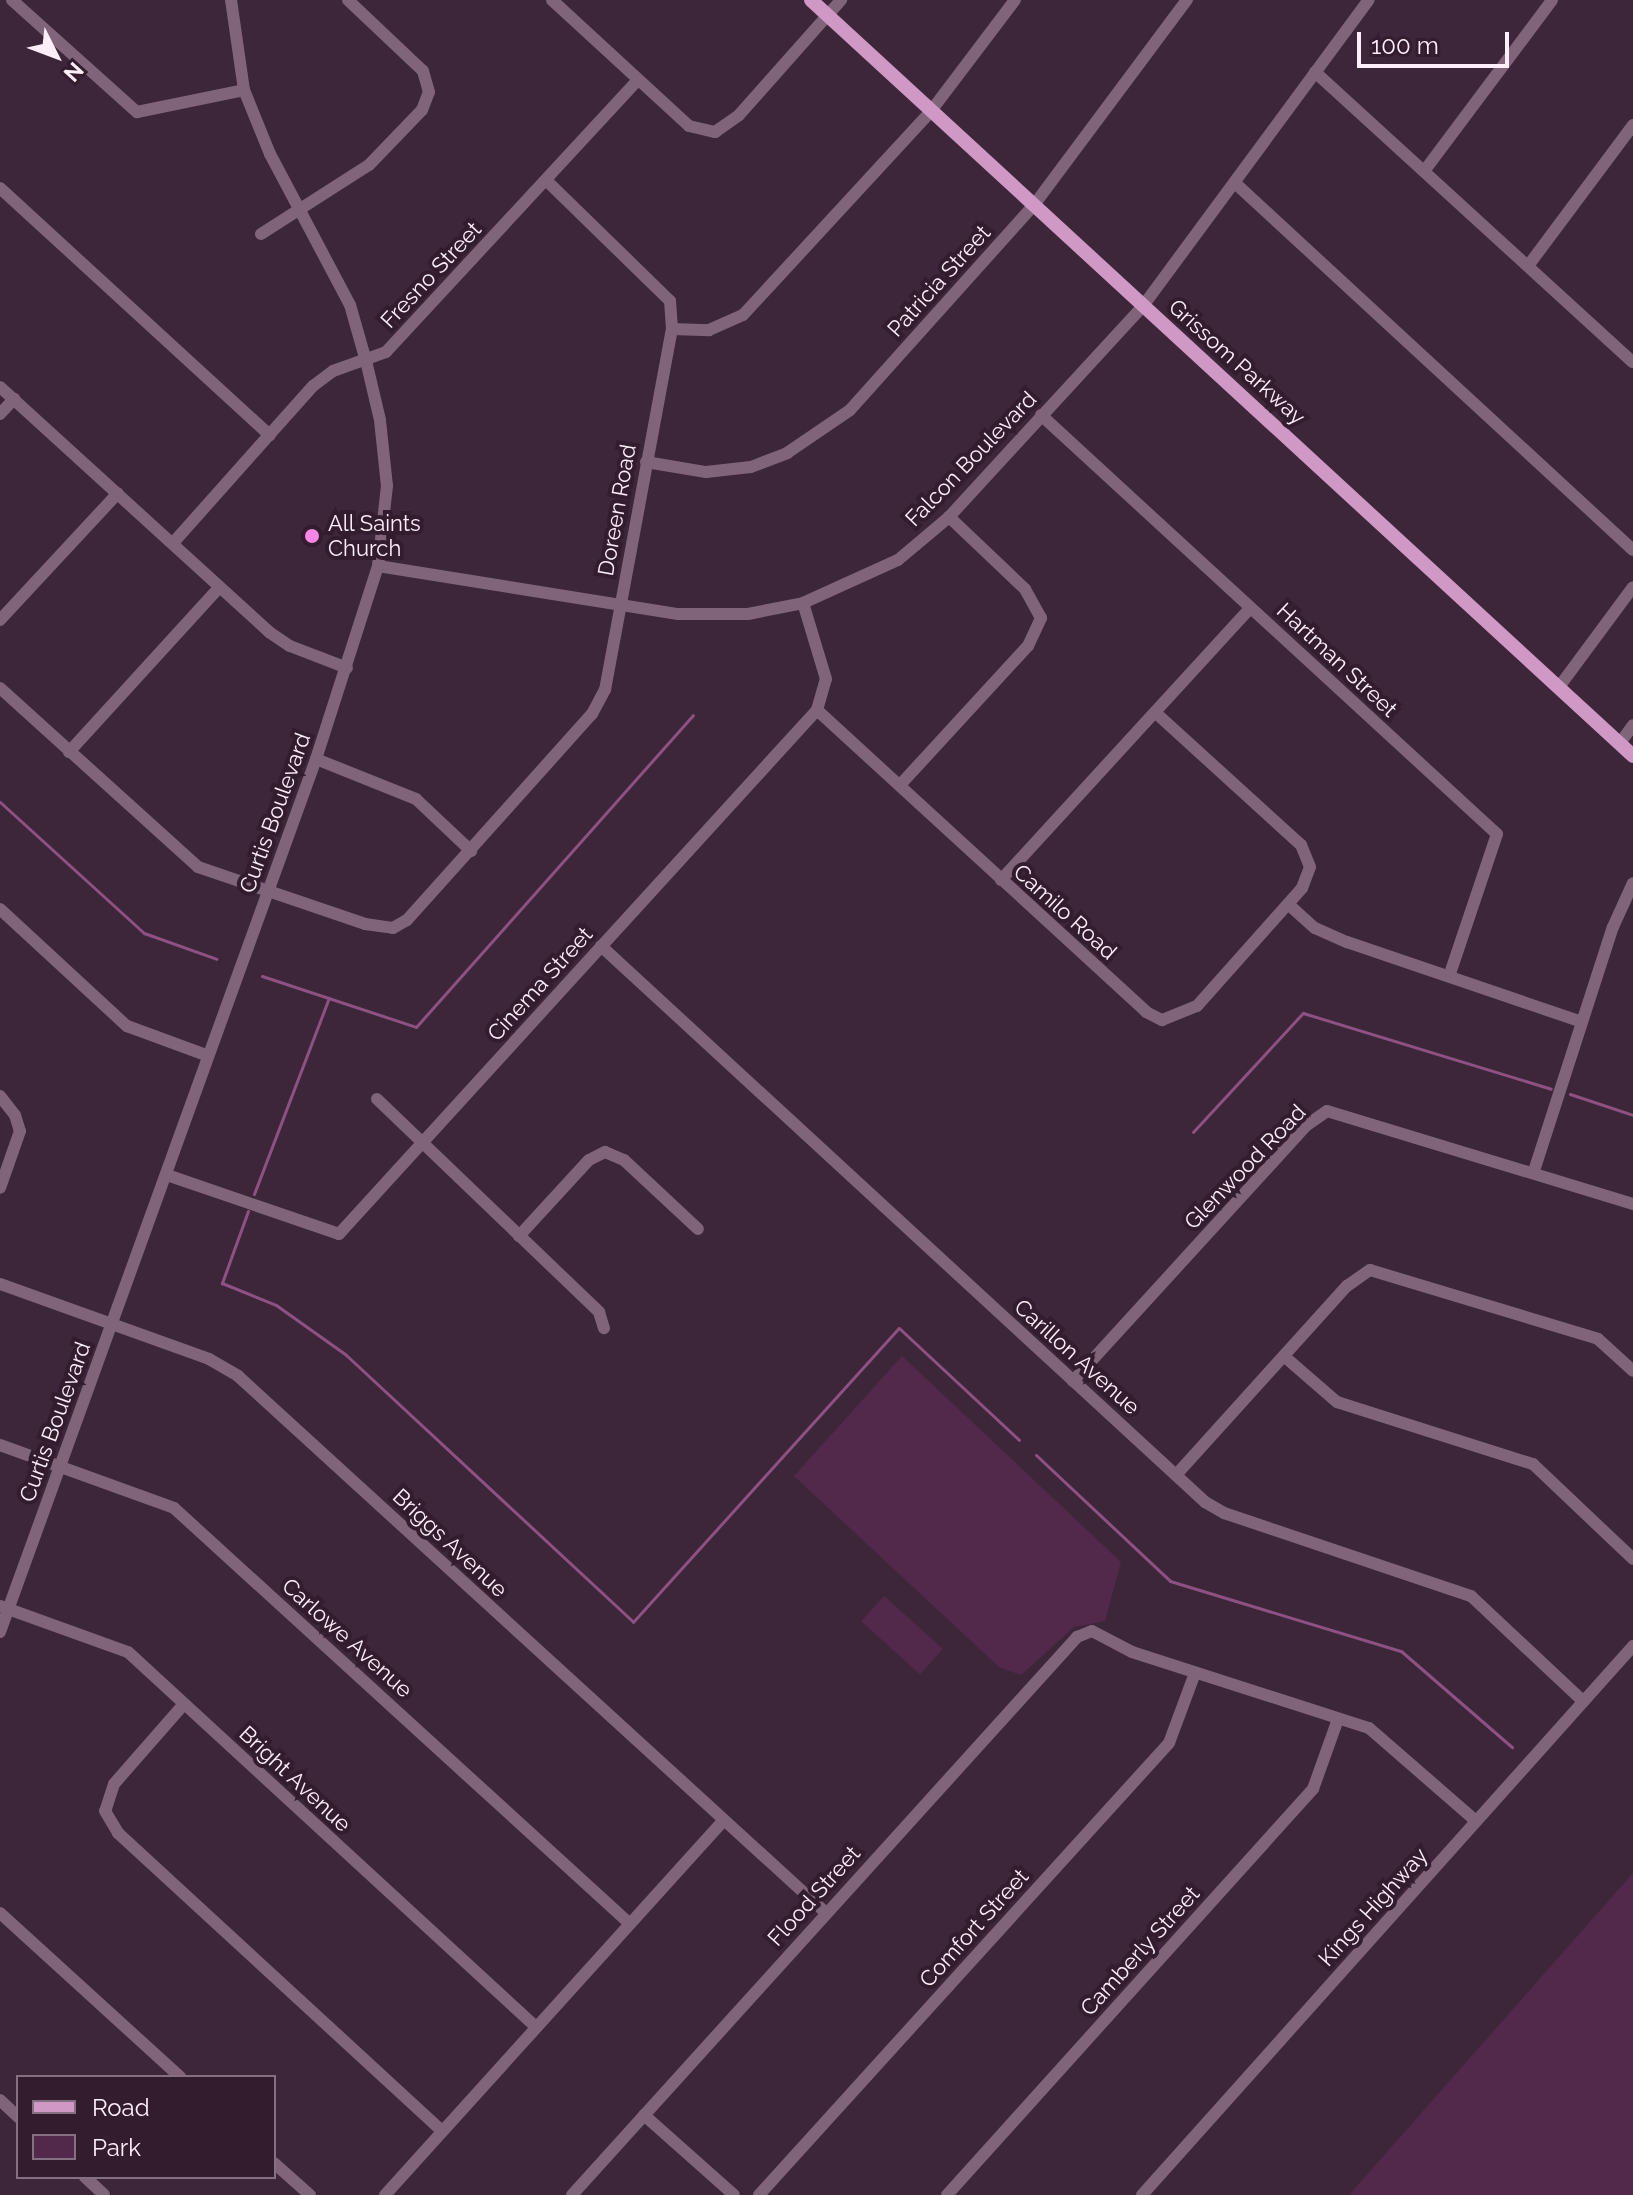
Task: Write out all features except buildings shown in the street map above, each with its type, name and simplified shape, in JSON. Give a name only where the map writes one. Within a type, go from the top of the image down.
[{"type":"main road","name":"Grissom Parkway","points":[[811,0],[1633,756]]},
{"type":"street","points":[[12,0],[137,112],[244,90]]},
{"type":"street","name":"Curtis Boulevard","points":[[0,1632],[5,1608],[112,1326],[167,1175],[206,1055],[316,759],[378,566],[387,486],[380,420],[366,361],[350,305],[299,212],[244,90],[231,0]]},
{"type":"street","points":[[261,234],[369,165],[422,110],[429,92],[423,71],[348,0]]},
{"type":"street","points":[[552,0],[689,126],[715,132],[739,115],[841,0]]},
{"type":"street","points":[[672,329],[709,330],[743,315],[931,111],[1015,0]]},
{"type":"street","name":"Patricia Street","points":[[646,462],[706,472],[751,467],[820,433],[850,410],[1034,205],[1187,0]]},
{"type":"street","name":"Falcon Boulevard","points":[[378,566],[620,609],[748,614],[803,603],[898,560],[949,517],[1143,306],[1369,0]]},
{"type":"street","points":[[1425,170],[1552,0]]},
{"type":"street","points":[[1315,72],[1632,358]]},
{"type":"street","name":"Fresno Street","points":[[173,543],[313,386],[333,371],[386,352],[638,80]]},
{"type":"street","points":[[1528,266],[1633,125]]},
{"type":"street","name":"Doreen Road","points":[[269,891],[365,924],[393,928],[407,920],[592,714],[605,690],[672,329],[670,301],[657,284],[546,180]]},
{"type":"street","points":[[1235,183],[1633,550]]},
{"type":"street","points":[[0,188],[270,435]]},
{"type":"street","points":[[0,387],[219,588],[290,646],[347,668]]},
{"type":"street","points":[[0,414],[14,399]]},
{"type":"street","name":"Hartman Street","points":[[1041,415],[1497,834],[1450,974]]},
{"type":"street","points":[[0,620],[118,493]]},
{"type":"street","points":[[900,785],[1028,646],[1041,618],[1025,589],[949,517]]},
{"type":"street","points":[[1559,687],[1633,587]]},
{"type":"street","points":[[69,752],[219,588]]},
{"type":"street","points":[[803,603],[826,679],[817,710]]},
{"type":"street","points":[[1001,880],[1250,608]]},
{"type":"street","points":[[0,688],[198,867],[269,891]]},
{"type":"street","name":"Camilo Road","points":[[817,710],[1146,1012],[1162,1020],[1197,1006],[1288,904]]},
{"type":"street","name":"Cinema Street","points":[[167,1175],[339,1234],[817,710]]},
{"type":"street","points":[[1156,713],[1301,845],[1310,867],[1288,904],[1315,928],[1582,1022]]},
{"type":"street","points":[[1620,743],[1633,725]]},
{"type":"street","points":[[316,759],[416,799],[471,851]]},
{"type":"street","points":[[1534,1171],[1613,927],[1633,883]]},
{"type":"street","points":[[0,909],[127,1026],[206,1055]]},
{"type":"street","name":"Carillon Avenue","points":[[601,946],[1176,1475],[1224,1513],[1471,1596],[1583,1701]]},
{"type":"street","points":[[0,1096],[15,1115],[20,1131],[0,1188]]},
{"type":"street","points":[[377,1099],[599,1312],[604,1328]]},
{"type":"street","name":"Glenwood Road","points":[[1073,1381],[1307,1125],[1327,1111],[1534,1171],[1633,1204]]},
{"type":"street","points":[[519,1236],[589,1160],[605,1152],[624,1160],[698,1229]]},
{"type":"street","points":[[1176,1475],[1347,1286],[1370,1270],[1598,1339],[1633,1371]]},
{"type":"street","name":"Briggs Avenue","points":[[0,1284],[209,1359],[238,1376],[825,1912]]},
{"type":"street","points":[[1285,1357],[1337,1402],[1533,1464],[1633,1559]]},
{"type":"street","name":"Carlowe Avenue","points":[[0,1445],[181,1514],[629,1923]]},
{"type":"street","name":"Bright Avenue","points":[[5,1608],[128,1652],[536,2027]]},
{"type":"street","name":"Flood Street","points":[[572,2195],[1077,1637],[1092,1631],[1132,1652],[1195,1673]]},
{"type":"street","name":"Kings Highway","points":[[1142,2195],[1633,1646]]},
{"type":"street","points":[[1195,1673],[1381,1736],[1476,1821]]},
{"type":"street","name":"Comfort Street","points":[[759,2195],[1169,1743],[1195,1673]]},
{"type":"street","points":[[184,1704],[114,1784],[105,1811],[118,1833],[442,2131]]},
{"type":"street","name":"Camberly Street","points":[[947,2195],[1313,1789],[1338,1719]]},
{"type":"street","points":[[385,2195],[723,1821]]},
{"type":"street","points":[[3,1920],[178,2075]]},
{"type":"street","points":[[0,2100],[16,2115]]},
{"type":"street","points":[[644,2115],[734,2195]]},
{"type":"street","points":[[276,2165],[310,2195]]},
{"type":"street","points":[[87,2179],[104,2195]]},
{"type":"green space","points":[[902,1356],[1121,1562],[1105,1621],[1074,1627],[1021,1675],[999,1667],[794,1476]]},
{"type":"green space","points":[[884,1596],[943,1649],[920,1674],[861,1621]]},
{"type":"green space","points":[[1633,1873],[1633,2195],[1349,2195]]},
{"type":"waterway","points":[[262,976],[416,1027],[693,715]]},
{"type":"waterway","points":[[0,802],[144,933],[217,959]]},
{"type":"waterway","points":[[254,1194],[329,998]]},
{"type":"waterway","points":[[1193,1132],[1303,1013],[1551,1089]]},
{"type":"waterway","points":[[1570,1094],[1633,1115]]},
{"type":"waterway","points":[[248,1211],[222,1283],[276,1305],[345,1354],[633,1622],[899,1328],[1019,1440]]},
{"type":"waterway","points":[[1036,1455],[1170,1581],[1401,1651],[1512,1747]]},
{"type":"place","name":"All Saints Church","points":[[312,536]]}]
